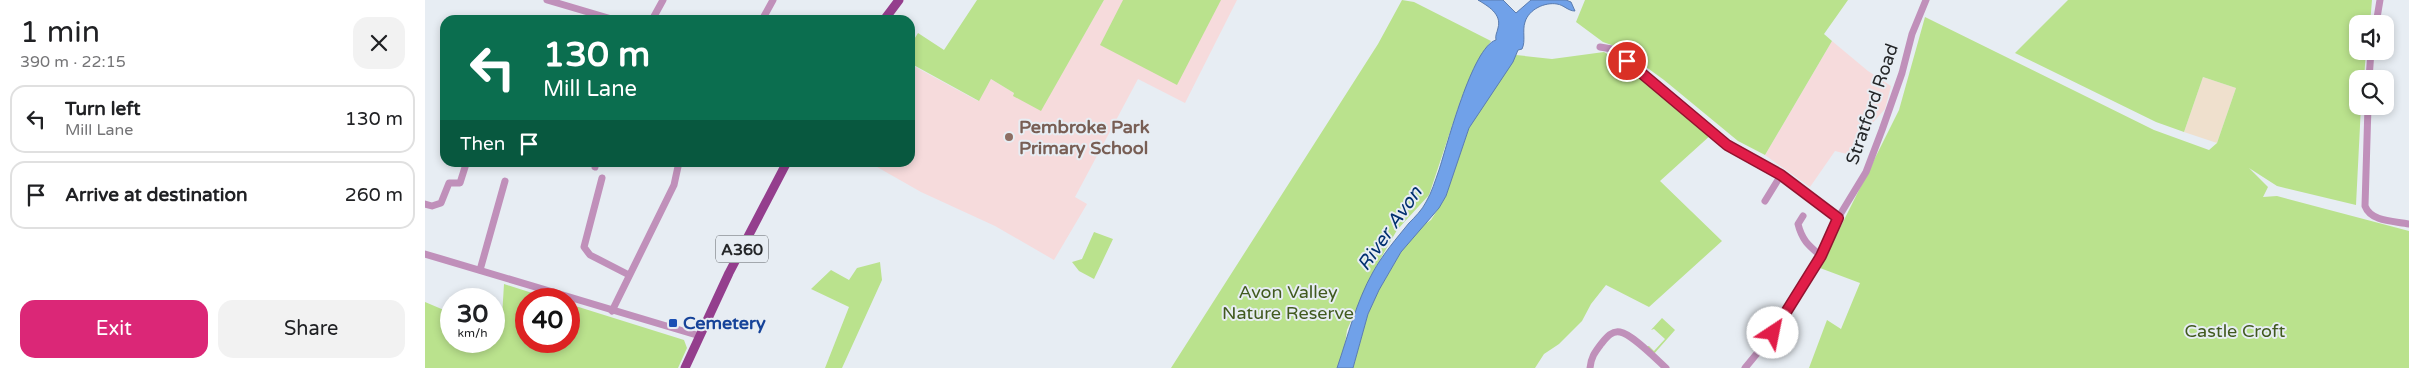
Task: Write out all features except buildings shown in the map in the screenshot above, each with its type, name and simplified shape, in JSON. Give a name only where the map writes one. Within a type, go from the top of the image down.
[{"type":"main road","points":[[888,15],[899,0]]},
{"type":"main road","name":"A360","points":[[685,368],[729,273],[784,167]]},
{"type":"street","points":[[547,0],[598,15]]},
{"type":"street","points":[[655,15],[663,0]]},
{"type":"street","points":[[765,15],[773,0]]},
{"type":"street","name":"Stratford Road","points":[[1745,368],[1764,345],[1798,295],[1821,256],[1838,218],[1865,172],[1902,73],[1912,34],[1926,0]]},
{"type":"street","points":[[2378,15],[2380,0]]},
{"type":"street","points":[[1600,47],[1612,49],[1727,145],[1781,175],[1838,218]]},
{"type":"street","points":[[2368,115],[2365,206],[2374,217],[2409,224]]},
{"type":"street","points":[[425,204],[432,206],[441,203],[449,182],[460,183],[464,167]]},
{"type":"street","points":[[612,311],[674,185],[678,167]]},
{"type":"street","points":[[1765,201],[1781,175]]},
{"type":"street","points":[[480,270],[505,181]]},
{"type":"street","points":[[603,183],[584,247],[590,255],[629,275]]},
{"type":"street","points":[[1803,216],[1798,224],[1801,237],[1821,256]]},
{"type":"street","points":[[425,254],[700,336]]},
{"type":"street","points":[[1590,368],[1591,358],[1606,338],[1612,333],[1620,332],[1629,337],[1666,368]]},
{"type":"shaded area","name":"Pembroke Park Primary School","points":[[1104,0],[1237,0],[1185,103],[1138,79],[1075,197],[1087,204],[1054,260],[995,226],[921,192],[877,167],[915,167],[915,67],[978,101],[991,79],[1014,93],[1013,95],[1041,110]]},
{"type":"shaded area","points":[[1832,41],[1868,71],[1891,86],[1885,109],[1861,136],[1851,155],[1835,151],[1810,187],[1765,155]]},
{"type":"shaded area","points":[[2203,77],[2236,88],[2217,143],[2184,132]]},
{"type":"green space","points":[[977,0],[1104,0],[1041,111],[1013,96],[1014,93],[991,79],[979,101],[915,66],[915,38],[918,33],[944,50]]},
{"type":"green space","points":[[1123,0],[1221,0],[1177,85],[1100,45]]},
{"type":"green space","name":"Avon Valley Nature Reserve","points":[[1402,0],[1414,2],[1491,41],[1478,61],[1461,99],[1429,195],[1397,230],[1373,272],[1347,330],[1345,344],[1337,368],[1171,368],[1378,44]]},
{"type":"green space","points":[[1585,0],[1848,0],[1824,34],[1832,41],[1765,155],[1738,141],[1664,80],[1620,48],[1603,42],[1576,22]]},
{"type":"green space","name":"Castle Croft","points":[[2068,0],[2372,0],[2371,15],[2349,15],[2349,60],[2365,60],[2365,70],[2349,70],[2349,115],[2361,115],[2356,205],[2277,186],[2249,168],[2268,187],[2263,197],[2277,196],[2409,231],[2409,368],[1809,368],[1827,320],[1841,329],[1860,283],[1820,268],[1899,110],[1925,17],[2154,130],[2209,150],[2217,143],[2236,88],[2203,77],[2184,132],[2156,122],[2015,53]]},
{"type":"green space","points":[[1604,52],[1624,64],[1712,134],[1660,181],[1722,241],[1649,307],[1606,285],[1591,304],[1582,321],[1559,344],[1544,354],[1535,368],[1353,368],[1368,314],[1379,290],[1401,252],[1422,226],[1431,220],[1446,196],[1469,128],[1516,55],[1552,59]]},
{"type":"green space","points":[[1094,232],[1113,239],[1094,279],[1079,271],[1072,262],[1082,259]]},
{"type":"green space","points":[[880,262],[882,280],[842,368],[825,368],[849,307],[811,289],[831,270],[849,280],[857,268]]},
{"type":"green space","points":[[504,284],[517,288],[515,288],[515,353],[580,353],[580,307],[684,340],[687,348],[678,368],[425,368],[425,302],[440,308],[440,353],[505,353]]},
{"type":"green space","points":[[1662,318],[1675,330],[1653,355],[1644,347],[1649,346],[1654,351],[1665,339],[1654,329],[1651,330]]},
{"type":"water","points":[[1478,0],[1503,0],[1516,13],[1531,0],[1566,0],[1571,2],[1575,11],[1559,5],[1547,4],[1538,7],[1527,17],[1524,25],[1522,49],[1518,50],[1513,62],[1469,128],[1446,196],[1439,208],[1401,252],[1379,290],[1368,314],[1353,368],[1337,368],[1367,283],[1385,253],[1420,211],[1428,198],[1439,170],[1461,99],[1470,78],[1478,60],[1487,47],[1496,40],[1498,19],[1493,11]]},
{"type":"place","name":"Pembroke Park Primary School","points":[[1009,137]]},
{"type":"place","name":"Cemetery","points":[[673,323]]},
{"type":"route","points":[[1627,61],[1727,145],[1781,175],[1838,218],[1821,256],[1773,333]]},
{"type":"water label","name":"River Avon","points":[[1389,228]]}]
